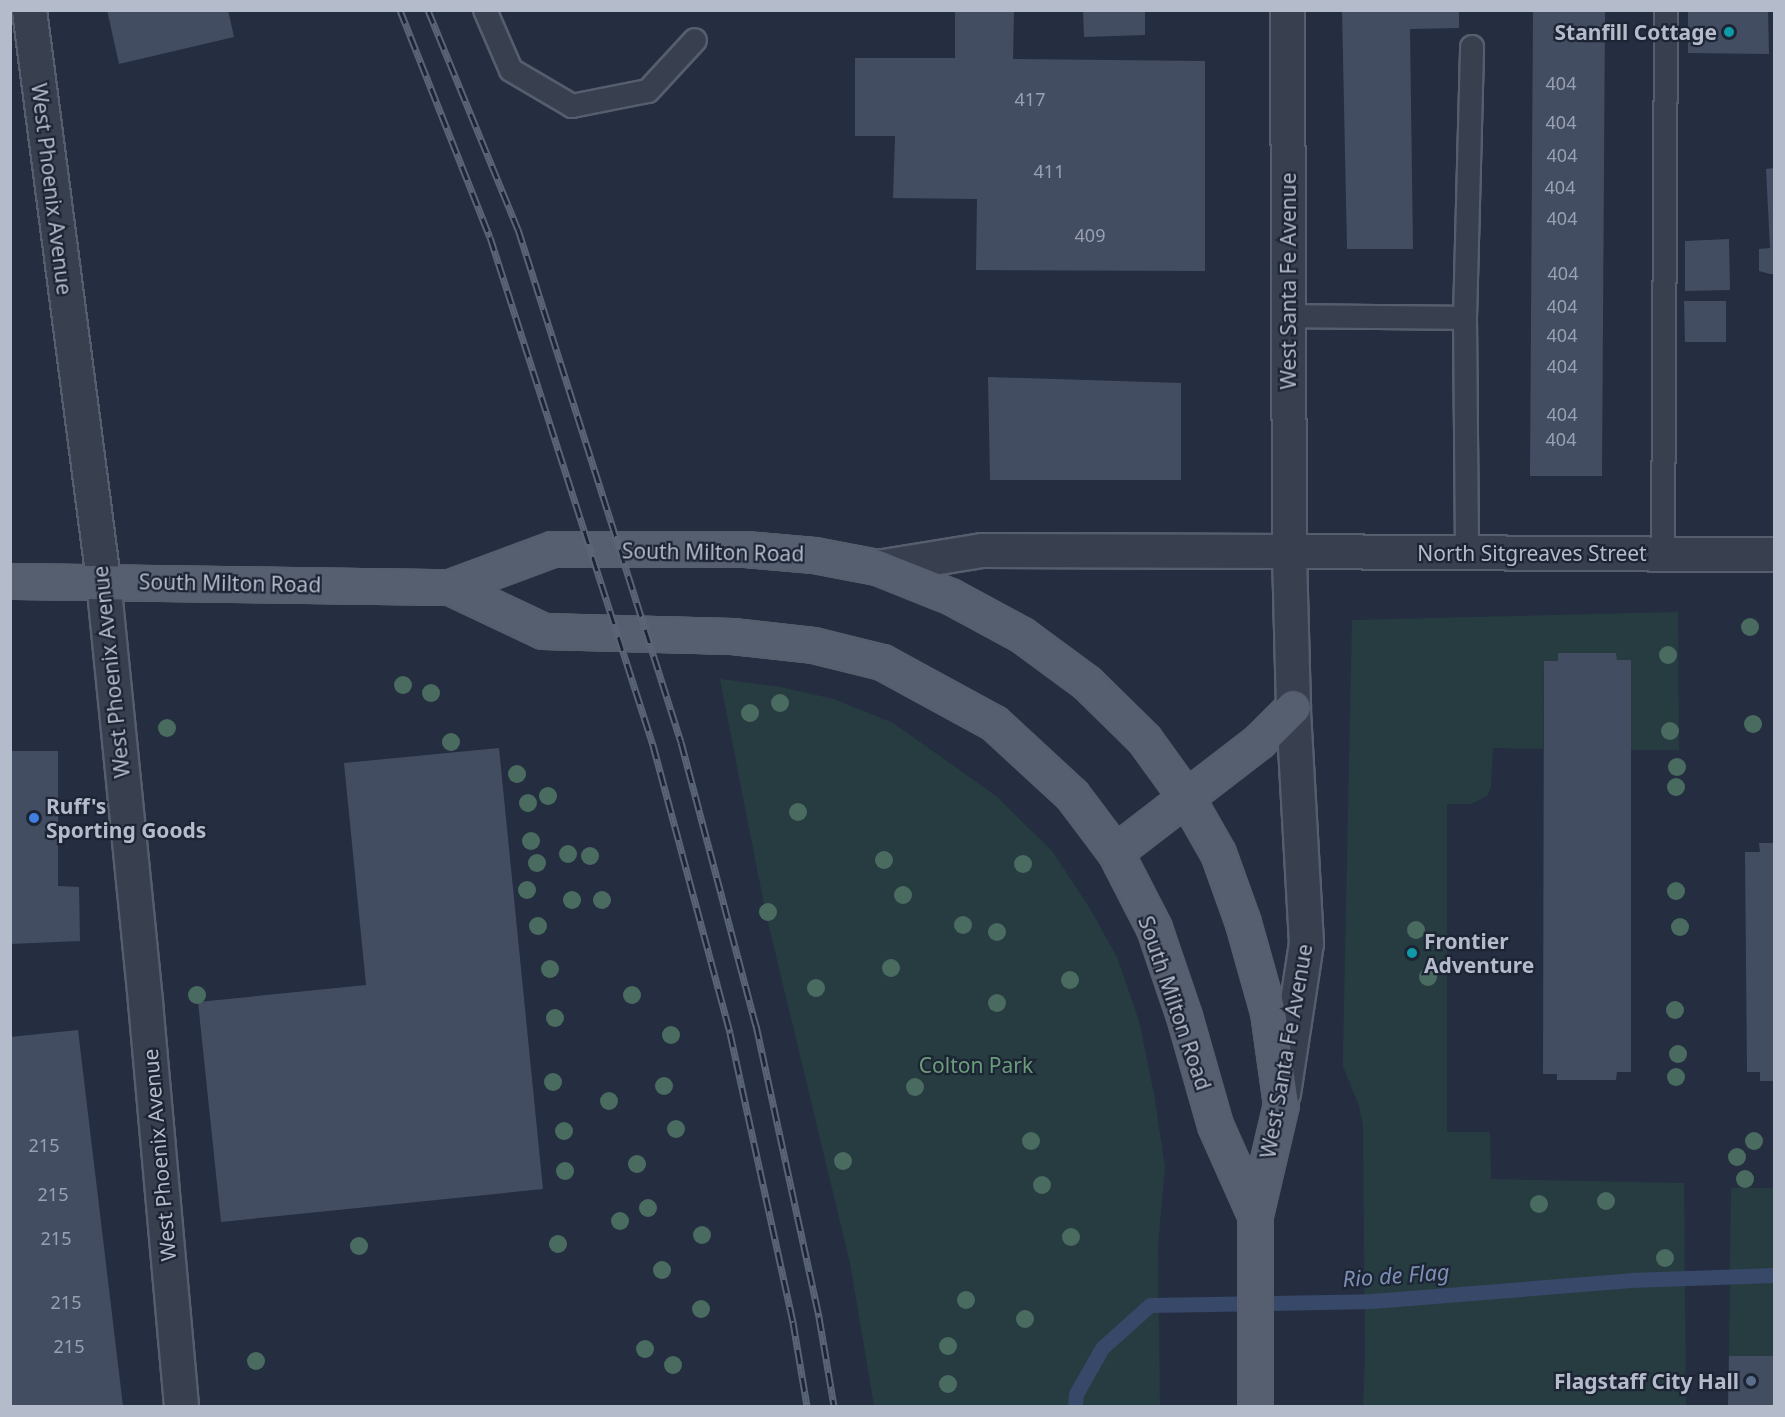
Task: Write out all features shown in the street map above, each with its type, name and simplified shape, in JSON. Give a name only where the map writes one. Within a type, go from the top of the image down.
[{"type":"main road","name":"South Milton Road","points":[[10,581],[103,580],[450,587],[552,549],[745,549],[814,555],[877,567],[950,596],[1022,636],[1087,683],[1144,739],[1186,797],[1218,854],[1243,923],[1268,1012],[1281,1104]]},
{"type":"main road","name":"South Milton Road","points":[[450,587],[543,631],[732,636],[813,645],[882,662],[994,723],[1072,795],[1115,852],[1154,928],[1184,1016],[1215,1125],[1255,1215]]},
{"type":"main road","points":[[1115,852],[1259,741],[1293,706]]},
{"type":"main road","name":"West Santa Fe Avenue","points":[[1256,1407],[1255,1215],[1281,1104]]},
{"type":"street","name":"West Phoenix Avenue","points":[[28,10],[103,580],[145,1002],[181,1407]]},
{"type":"street","name":"West Santa Fe Avenue","points":[[1281,1104],[1306,943],[1293,706],[1289,551],[1287,10]]},
{"type":"street","points":[[877,567],[982,550],[1289,551]]},
{"type":"street","name":"North Sitgreaves Street","points":[[1289,551],[1774,554]]},
{"type":"lane","points":[[485,10],[511,70],[572,106],[648,91],[695,40]]},
{"type":"lane","points":[[1664,554],[1666,10]]},
{"type":"lane","points":[[1467,552],[1465,318],[1472,47]]},
{"type":"lane","points":[[1288,316],[1465,318]]},
{"type":"green space","points":[[1678,612],[1679,750],[1631,750],[1631,660],[1617,660],[1616,653],[1558,653],[1558,661],[1544,661],[1543,749],[1493,748],[1491,787],[1487,796],[1471,804],[1447,804],[1447,1132],[1490,1132],[1491,1179],[1684,1183],[1686,1406],[1363,1406],[1365,1359],[1363,1126],[1359,1106],[1343,1066],[1352,620]]},
{"type":"green space","name":"Colton Park","points":[[720,679],[780,687],[834,699],[893,723],[996,796],[1052,851],[1089,907],[1117,957],[1139,1021],[1154,1094],[1165,1167],[1158,1245],[1160,1406],[874,1406],[850,1263],[765,910]]},
{"type":"green space","points":[[1731,1188],[1774,1188],[1774,1356],[1729,1356]]},
{"type":"building","points":[[107,10],[228,10],[234,37],[119,64]]},
{"type":"building","points":[[955,10],[1014,10],[1013,59],[1205,61],[1205,271],[976,270],[977,199],[893,198],[895,136],[855,136],[855,58],[955,58]]},
{"type":"building","points":[[1083,10],[1145,10],[1145,35],[1084,37]]},
{"type":"building","points":[[1342,10],[1459,10],[1459,28],[1410,29],[1413,249],[1347,249]]},
{"type":"building","points":[[1533,10],[1605,10],[1602,476],[1530,476]]},
{"type":"building","name":"Stanfill Cottage","points":[[1688,10],[1768,10],[1769,54],[1688,53]]},
{"type":"building","points":[[1774,168],[1774,274],[1770,274],[1759,271],[1759,249],[1770,248],[1766,169]]},
{"type":"building","points":[[1729,239],[1730,290],[1685,291],[1685,241]]},
{"type":"building","points":[[1684,301],[1726,301],[1726,342],[1685,342]]},
{"type":"building","points":[[988,377],[1181,383],[1181,480],[990,480]]},
{"type":"building","points":[[1558,653],[1616,653],[1617,660],[1631,660],[1631,1072],[1617,1072],[1616,1080],[1557,1080],[1557,1074],[1543,1074],[1544,661],[1558,661]]},
{"type":"building","points":[[499,748],[543,1189],[221,1222],[198,1002],[366,985],[344,763]]},
{"type":"building","name":"Ruff's Sporting Goods","points":[[10,751],[58,751],[58,886],[79,887],[80,941],[10,944]]},
{"type":"building","points":[[1759,843],[1774,843],[1774,1081],[1760,1081],[1760,1072],[1747,1072],[1745,852],[1760,852]]},
{"type":"building","points":[[78,1030],[123,1406],[10,1406],[10,1037]]},
{"type":"building","name":"Flagstaff City Hall","points":[[1729,1356],[1774,1356],[1774,1406],[1728,1406]]},
{"type":"waterway","name":"Rio de Flag","points":[[1075,1406],[1076,1394],[1102,1348],[1150,1305],[1372,1301],[1631,1280],[1774,1275]]},
{"type":"railway","points":[[400,10],[490,237],[653,745],[730,1033],[793,1322],[807,1406]]},
{"type":"railway","points":[[428,10],[518,229],[681,742],[756,1025],[819,1317],[834,1406]]},
{"type":"place","name":"Stanfill Cottage","points":[[1729,32]]},
{"type":"place","name":"Ruff's Sporting Goods","points":[[34,818]]},
{"type":"place","name":"Frontier Adventure","points":[[1412,953]]},
{"type":"place","name":"Flagstaff City Hall","points":[[1751,1381]]}]
